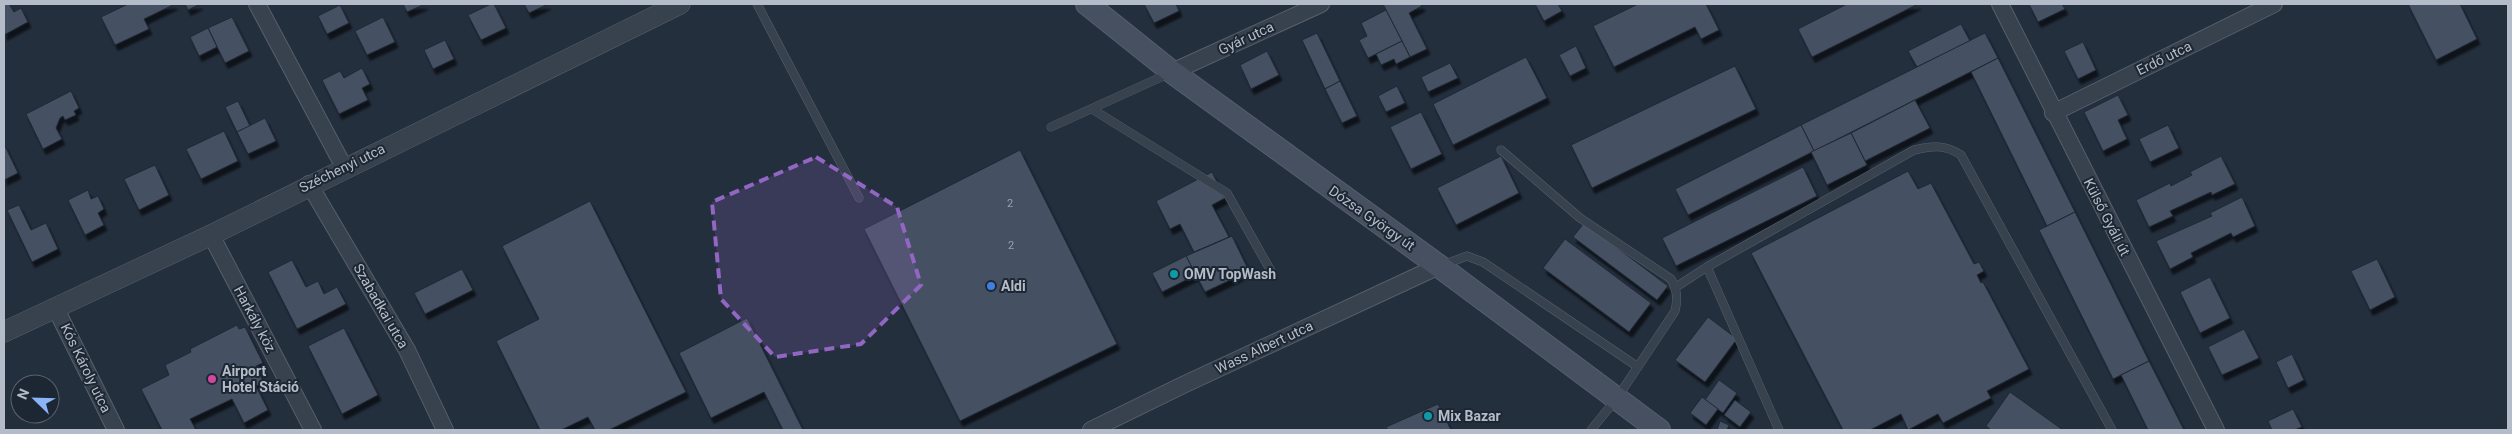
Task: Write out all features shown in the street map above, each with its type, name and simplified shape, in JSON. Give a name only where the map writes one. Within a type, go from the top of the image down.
[{"type":"main road","name":"Dózsa György út","points":[[1087,4],[1172,72],[1439,266],[1659,430]]},
{"type":"street","points":[[258,4],[344,168]]},
{"type":"street","name":"Széchenyi utca","points":[[4,332],[55,306],[211,235],[310,184],[680,4]]},
{"type":"street","name":"Gyár utca","points":[[1172,72],[1320,4]]},
{"type":"street","name":"Külső Gyáli út","points":[[2000,4],[2053,113],[2216,430]]},
{"type":"street","name":"Erdő utca","points":[[2053,113],[2274,4]]},
{"type":"street","name":"Szabadkai utca","points":[[310,184],[407,350],[445,430]]},
{"type":"street","name":"Harkály köz","points":[[211,235],[313,430]]},
{"type":"street","name":"Wass Albert utca","points":[[1097,429],[1183,385],[1439,266]]},
{"type":"street","name":"Kós Károly utca","points":[[55,306],[116,430]]},
{"type":"lane","points":[[757,4],[859,198]]},
{"type":"lane","points":[[1051,127],[1172,72]]},
{"type":"lane","points":[[1092,109],[1227,193],[1272,273]]},
{"type":"lane","points":[[1676,287],[1707,267],[1914,150],[1934,145],[1949,147],[1961,155],[2112,430]]},
{"type":"lane","points":[[1501,150],[1580,218],[1671,279],[1676,287],[1678,299],[1675,311],[1617,398],[1591,430]]},
{"type":"lane","points":[[1439,266],[1467,256],[1483,262],[1638,367]]},
{"type":"lane","points":[[1707,267],[1779,430]]},
{"type":"highlighted area","points":[[816,157],[897,207],[921,285],[861,344],[775,357],[721,299],[712,202]]},
{"type":"building","points":[[4,4],[9,4],[14,12],[21,8],[28,22],[4,35]]},
{"type":"building","points":[[128,4],[175,4],[144,19],[149,29],[115,45],[101,17]]},
{"type":"building","points":[[185,4],[200,4],[188,10]]},
{"type":"building","points":[[403,4],[425,4],[407,12]]},
{"type":"building","points":[[494,4],[506,28],[481,40],[468,15]]},
{"type":"building","points":[[524,4],[548,4],[529,13]]},
{"type":"building","points":[[1144,4],[1176,4],[1179,11],[1154,23]]},
{"type":"building","points":[[1383,4],[1421,4],[1422,6],[1409,13],[1427,49],[1410,57]]},
{"type":"building","points":[[1535,4],[1558,4],[1562,11],[1544,21]]},
{"type":"building","points":[[1638,4],[1706,4],[1719,30],[1701,39],[1695,27],[1614,67],[1593,26]]},
{"type":"building","points":[[1847,4],[1918,4],[1812,57],[1798,29]]},
{"type":"building","points":[[2029,4],[2062,4],[2065,9],[2038,22]]},
{"type":"building","points":[[2408,4],[2460,4],[2477,39],[2436,60]]},
{"type":"building","points":[[340,5],[349,23],[327,34],[318,16]]},
{"type":"building","points":[[1386,10],[1402,41],[1368,58],[1359,40],[1367,36],[1361,23]]},
{"type":"building","points":[[232,17],[249,51],[225,63],[208,28]]},
{"type":"building","points":[[383,17],[395,42],[367,55],[355,31]]},
{"type":"building","points":[[1961,24],[1970,41],[1917,67],[1908,51]]},
{"type":"building","points":[[208,28],[217,47],[199,56],[190,37]]},
{"type":"building","points":[[1317,33],[1340,81],[1325,89],[1302,40]]},
{"type":"building","points":[[1985,33],[1998,58],[1814,151],[1801,125]]},
{"type":"building","points":[[445,40],[454,59],[433,69],[424,50]]},
{"type":"building","points":[[1402,41],[1410,57],[1396,64],[1394,59],[1381,65],[1376,54]]},
{"type":"building","points":[[2083,42],[2096,70],[2078,79],[2064,51]]},
{"type":"building","points":[[1576,46],[1586,68],[1570,76],[1559,55]]},
{"type":"building","points":[[1267,51],[1279,75],[1251,89],[1240,65]]},
{"type":"building","points":[[1526,57],[1547,98],[1453,145],[1433,104]]},
{"type":"building","points":[[1998,58],[2075,212],[2047,226],[1971,72]]},
{"type":"building","points":[[1450,63],[1458,78],[1428,92],[1421,77]]},
{"type":"building","points":[[1735,66],[1756,109],[1592,188],[1571,145]]},
{"type":"building","points":[[362,68],[370,84],[362,88],[368,100],[339,114],[322,80],[340,71],[344,78]]},
{"type":"building","points":[[1340,81],[1357,116],[1342,123],[1325,89]]},
{"type":"building","points":[[1397,86],[1405,103],[1386,112],[1378,96]]},
{"type":"building","points":[[71,91],[79,108],[74,111],[76,115],[65,120],[63,116],[60,118],[56,128],[62,139],[43,149],[26,114]]},
{"type":"building","points":[[2118,95],[2128,115],[2118,120],[2127,139],[2103,151],[2084,112]]},
{"type":"building","points":[[1915,100],[1930,128],[1865,161],[1851,133]]},
{"type":"building","points":[[238,101],[250,126],[237,132],[225,107]]},
{"type":"building","points":[[1421,112],[1442,154],[1411,169],[1390,127]]},
{"type":"building","points":[[265,118],[276,141],[248,154],[237,132]]},
{"type":"building","points":[[1801,125],[1814,151],[1688,215],[1675,189]]},
{"type":"building","points":[[2168,125],[2179,148],[2150,162],[2139,139]]},
{"type":"building","points":[[224,131],[238,161],[201,179],[186,149]]},
{"type":"building","points":[[1851,133],[1867,165],[1827,185],[1811,152]]},
{"type":"building","points":[[4,144],[18,173],[4,180]]},
{"type":"building","name":"Aldi","points":[[1020,150],[1117,344],[960,421],[864,229]]},
{"type":"building","points":[[1501,156],[1519,193],[1456,225],[1437,188]]},
{"type":"building","points":[[2221,156],[2235,184],[2212,195],[2211,192],[2170,211],[2173,216],[2149,227],[2136,200],[2170,183],[2171,186],[2192,175],[2190,172]]},
{"type":"building","points":[[155,165],[169,195],[139,210],[124,179]]},
{"type":"building","points":[[1803,167],[1817,196],[1676,266],[1662,238]]},
{"type":"building","points":[[1908,171],[1918,189],[1931,183],[1974,264],[1979,262],[1984,271],[1977,275],[1981,283],[1983,282],[2029,369],[1987,391],[1991,398],[1943,423],[1938,414],[1908,430],[1901,414],[1870,430],[1843,430],[1751,253]]},
{"type":"building","points":[[1212,172],[1225,198],[1212,205],[1229,237],[1194,252],[1180,224],[1170,229],[1156,201]]},
{"type":"building","points":[[88,190],[91,199],[98,196],[104,209],[98,213],[104,225],[85,235],[68,200]]},
{"type":"building","points":[[2242,197],[2255,226],[2233,237],[2231,233],[2191,253],[2193,257],[2170,269],[2156,241],[2212,216],[2210,213]]},
{"type":"building","points":[[590,201],[686,392],[609,430],[595,430],[588,417],[561,430],[540,430],[496,341],[539,319],[502,246]]},
{"type":"building","points":[[19,205],[31,230],[46,223],[58,249],[32,262],[7,210]]},
{"type":"building","points":[[2075,212],[2149,361],[2113,379],[2039,230]]},
{"type":"building","points":[[1584,223],[1668,286],[1657,300],[1573,237]]},
{"type":"building","points":[[1232,236],[1249,271],[1205,292],[1186,256]]},
{"type":"building","points":[[1565,239],[1651,303],[1629,332],[1543,268]]},
{"type":"building","name":"OMV TopWash","points":[[1186,256],[1196,275],[1162,292],[1152,273]]},
{"type":"building","points":[[2377,259],[2395,297],[2370,310],[2351,271]]},
{"type":"building","points":[[292,260],[306,287],[318,281],[324,294],[337,287],[346,304],[297,329],[268,272]]},
{"type":"building","points":[[462,269],[473,290],[425,314],[414,293]]},
{"type":"building","points":[[2210,277],[2230,318],[2200,333],[2180,292]]},
{"type":"building","points":[[1708,317],[1737,339],[1705,382],[1675,360]]},
{"type":"building","points":[[747,318],[803,430],[783,430],[764,392],[711,418],[679,353]]},
{"type":"building","name":"Airport Hotel Stáció","points":[[237,325],[239,329],[245,327],[263,363],[256,366],[264,383],[256,386],[268,410],[244,423],[232,399],[190,419],[196,430],[162,430],[141,389],[169,375],[165,365],[191,352],[190,349]]},
{"type":"building","points":[[344,328],[378,395],[342,414],[308,346]]},
{"type":"building","points":[[2244,329],[2259,358],[2222,375],[2208,347]]},
{"type":"building","points":[[2292,354],[2304,380],[2288,388],[2276,362]]},
{"type":"building","points":[[2149,361],[2184,430],[2148,430],[2121,375]]},
{"type":"building","points":[[1719,380],[1737,393],[1723,413],[1705,400]]},
{"type":"building","points":[[2010,392],[2063,430],[1991,430],[1986,426]]},
{"type":"building","points":[[1702,397],[1718,409],[1706,425],[1690,413]]},
{"type":"building","points":[[1735,400],[1751,412],[1740,427],[1724,415]]},
{"type":"building","name":"Mix Bazar","points":[[1438,404],[1451,430],[1388,430],[1386,427]]},
{"type":"building","points":[[2293,409],[2302,427],[2294,430],[2272,430],[2268,421]]},
{"type":"building","points":[[1720,421],[1729,425],[1727,430],[1717,430]]},
{"type":"place","name":"OMV TopWash","points":[[1174,274]]},
{"type":"place","name":"Aldi","points":[[991,286]]},
{"type":"place","name":"Airport Hotel Stáció","points":[[212,379]]},
{"type":"place","name":"Mix Bazar","points":[[1428,416]]}]
